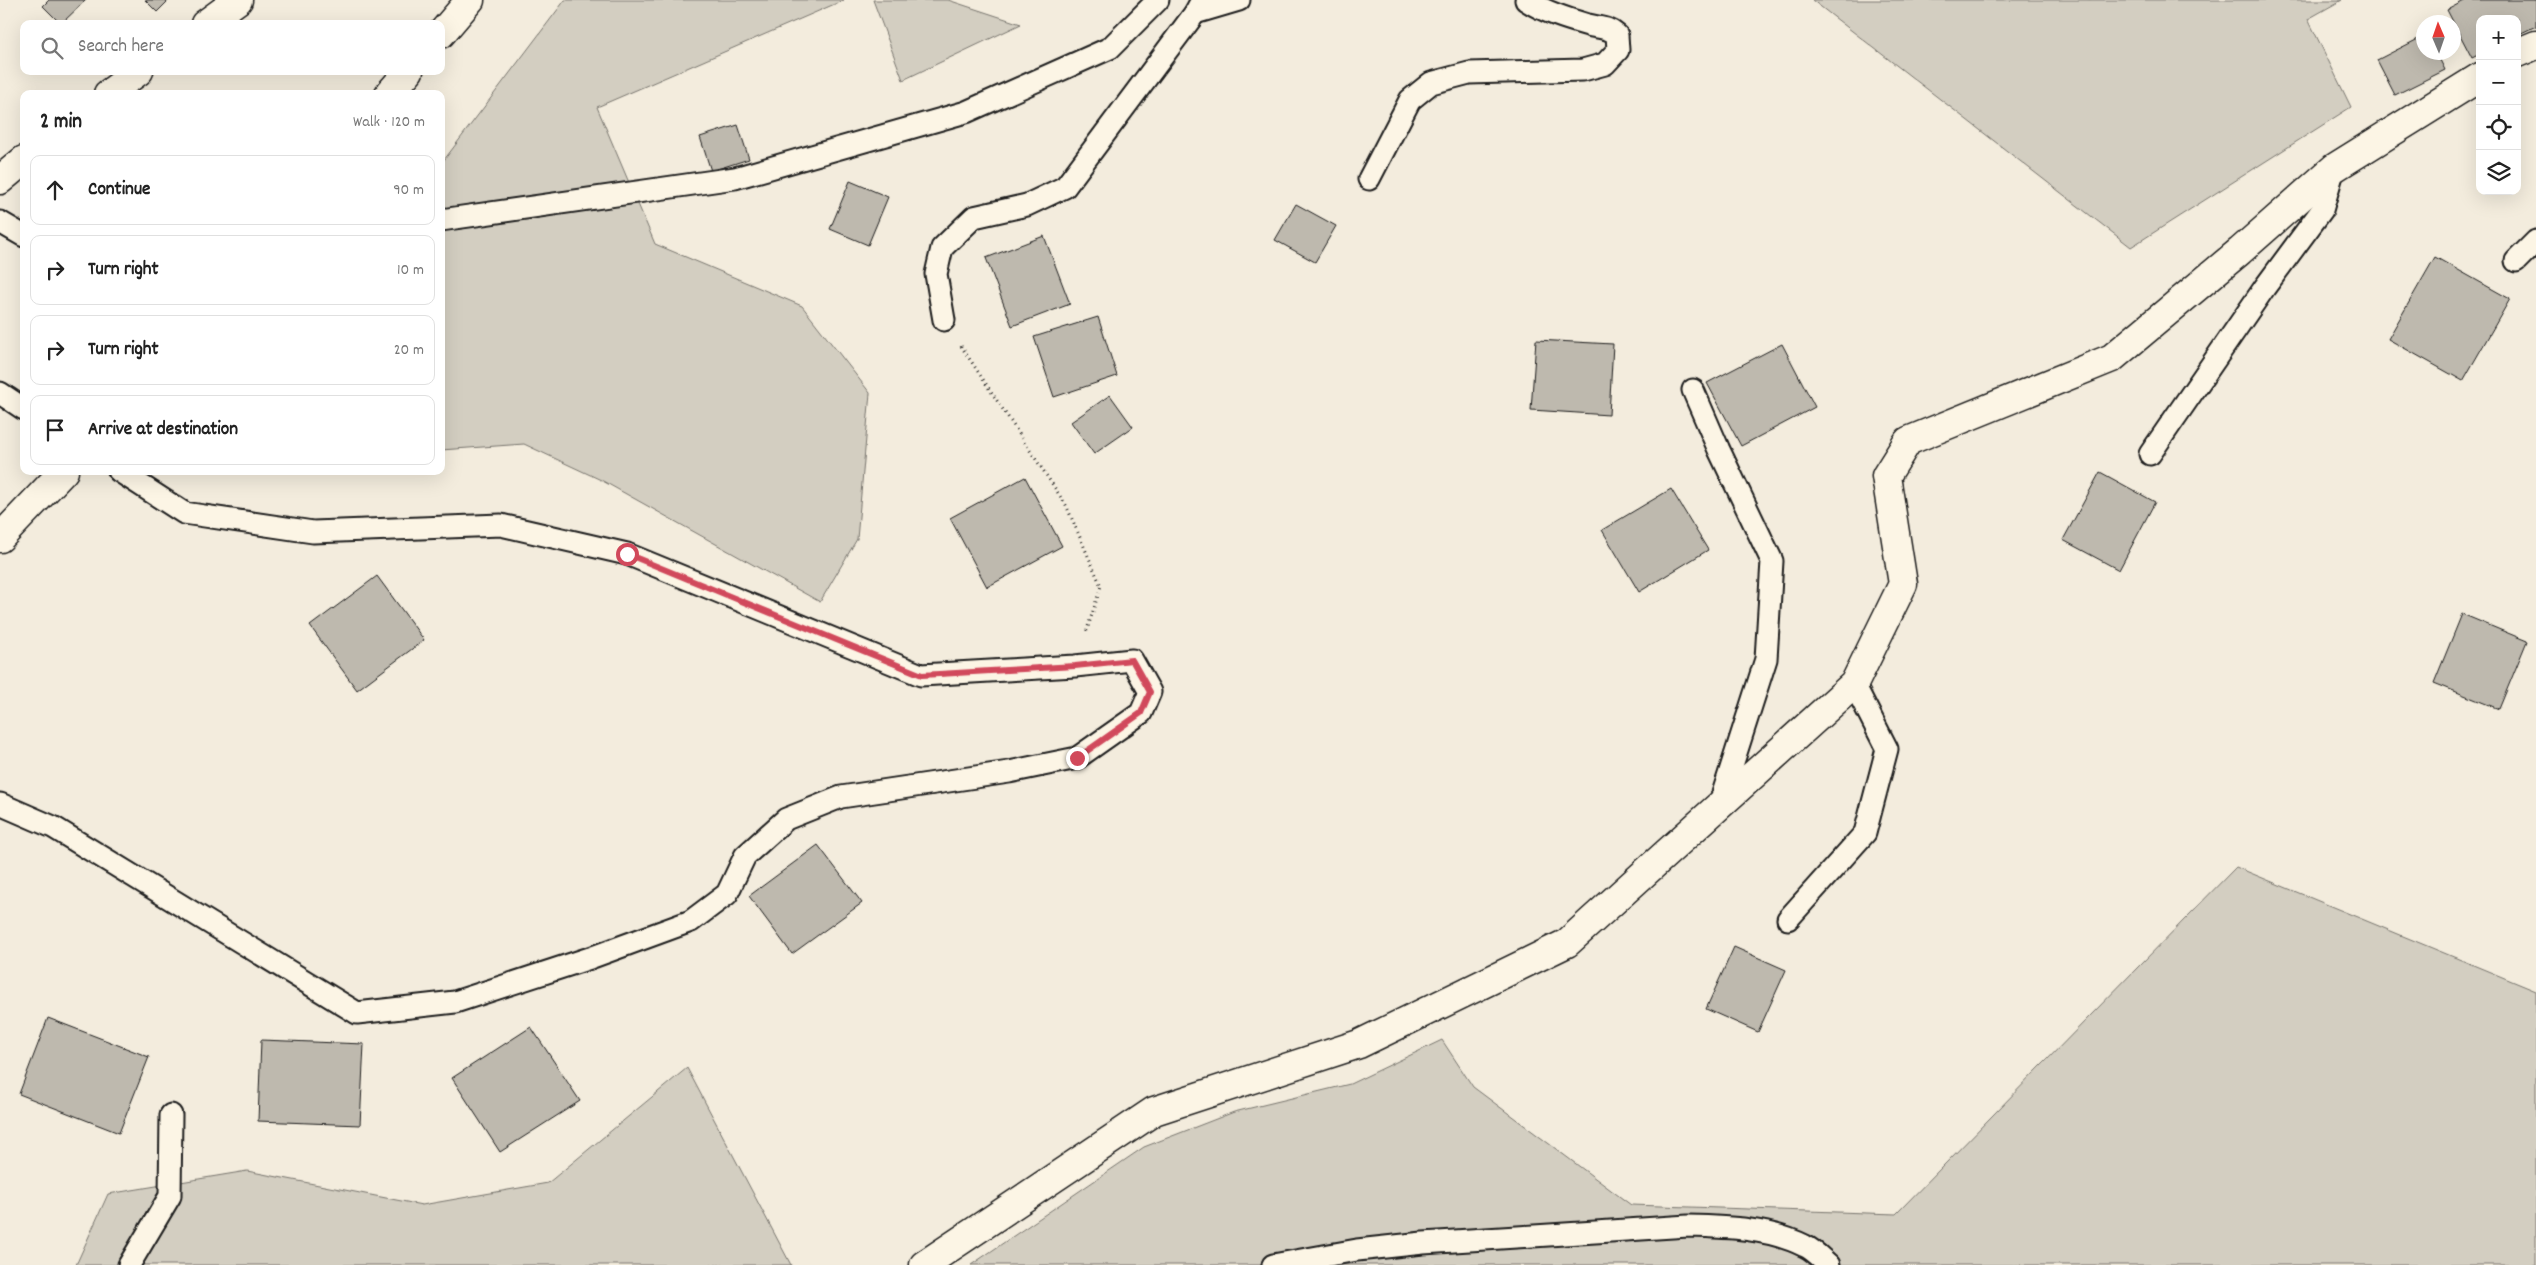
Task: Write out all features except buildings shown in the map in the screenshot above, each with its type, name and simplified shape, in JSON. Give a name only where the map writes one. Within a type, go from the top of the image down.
[{"type":"main road","points":[[210,20],[238,0]]},
{"type":"main road","points":[[445,29],[470,0]]},
{"type":"main road","points":[[2521,51],[2536,45]]},
{"type":"main road","points":[[113,90],[134,75]]},
{"type":"main road","points":[[392,90],[406,75]]},
{"type":"main road","points":[[924,1265],[1154,1111],[1359,1044],[1567,943],[1854,684],[1903,584],[1886,476],[1908,441],[2112,358],[2240,251],[2334,168],[2476,79]]},
{"type":"main road","points":[[0,180],[20,163]]},
{"type":"main road","points":[[0,538],[41,498],[61,475]]},
{"type":"lane","points":[[445,219],[735,178],[966,112],[1110,48],[1158,0]]},
{"type":"lane","points":[[944,320],[936,274],[942,248],[974,217],[1027,205],[1065,187],[1199,6],[1239,0]]},
{"type":"lane","points":[[1369,179],[1410,100],[1431,83],[1469,73],[1583,70],[1604,64],[1618,50],[1617,35],[1610,29],[1590,26],[1539,9],[1526,0]]},
{"type":"lane","points":[[2150,454],[2264,287],[2322,210],[2334,168]]},
{"type":"lane","points":[[0,222],[20,234]]},
{"type":"lane","points":[[2516,260],[2536,241]]},
{"type":"lane","points":[[1693,390],[1719,450],[1772,561],[1766,658],[1719,806]]},
{"type":"lane","points":[[0,394],[20,406]]},
{"type":"lane","points":[[0,804],[53,827],[357,1013],[455,1002],[590,958],[691,921],[727,894],[745,856],[786,819],[841,797],[1009,772],[1077,758],[1141,713],[1150,692],[1132,660],[1075,666],[922,675],[627,554],[501,525],[313,532],[184,514],[125,475]]},
{"type":"lane","points":[[1788,919],[1865,833],[1887,749],[1854,684]]},
{"type":"lane","points":[[129,1265],[170,1196],[171,1115]]},
{"type":"lane","points":[[1273,1265],[1357,1250],[1414,1244],[1688,1226],[1732,1227],[1766,1233],[1806,1246],[1829,1265]]},
{"type":"path","points":[[944,320],[1066,506],[1101,586],[1075,666]]},
{"type":"shaded area","points":[[565,0],[844,0],[597,107],[655,244],[802,306],[870,393],[857,539],[820,602],[601,480],[524,444],[445,450],[445,159]]},
{"type":"shaded area","points":[[873,0],[948,0],[1021,24],[903,80]]},
{"type":"shaded area","points":[[1812,0],[2342,0],[2308,19],[2351,107],[2131,247]]},
{"type":"shaded area","points":[[2236,867],[2536,991],[2536,1265],[971,1265],[1144,1147],[1234,1112],[1350,1084],[1442,1040],[1473,1087],[1631,1205],[1896,1214]]},
{"type":"shaded area","points":[[687,1068],[791,1265],[76,1265],[108,1194],[247,1171],[422,1205],[548,1183]]},
{"type":"route","points":[[627,554],[922,675],[1075,666],[1132,660],[1150,692],[1141,713],[1077,758]]}]
